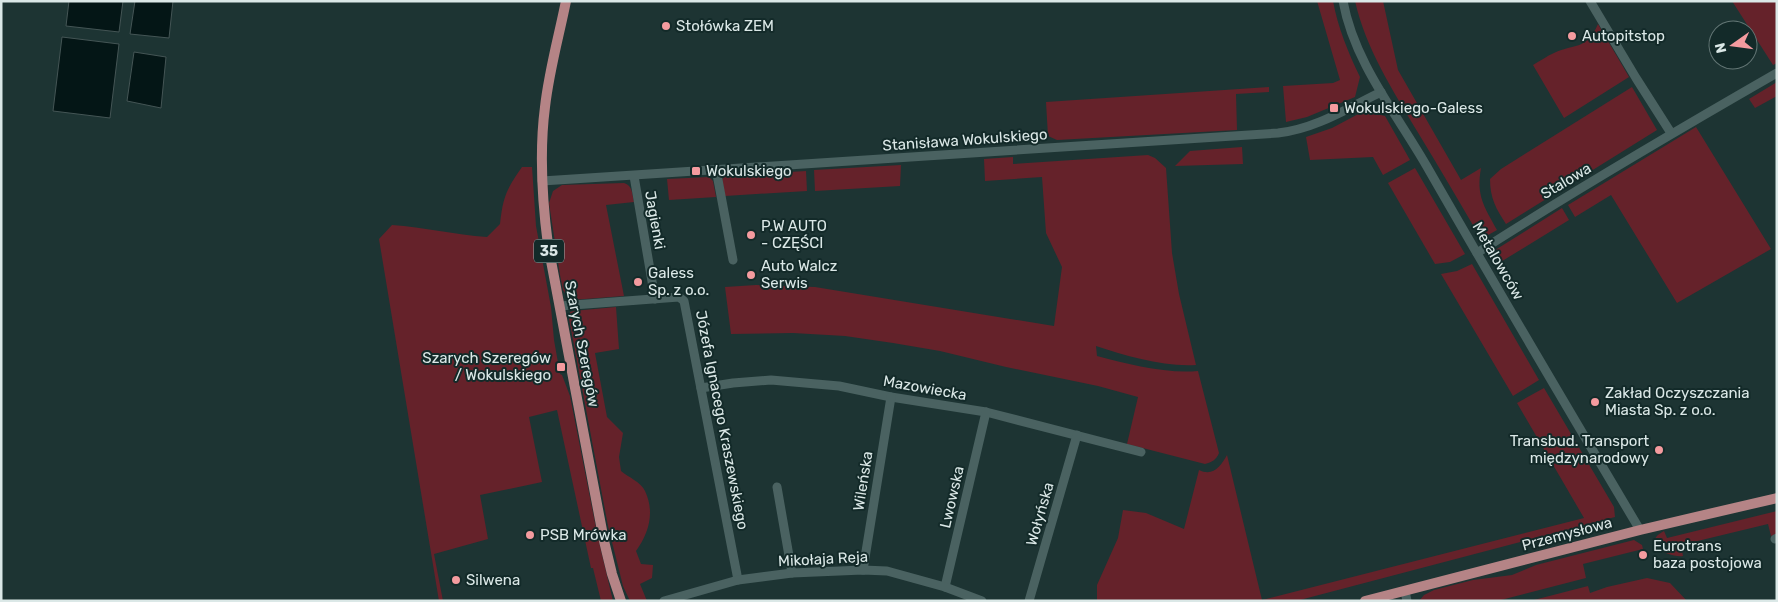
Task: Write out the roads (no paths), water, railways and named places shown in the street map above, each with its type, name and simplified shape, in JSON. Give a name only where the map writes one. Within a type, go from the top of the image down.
[{"type":"main road","name":"Szarych Szeregów","points":[[566,1],[545,106],[542,181],[547,238],[604,541],[621,601]]},
{"type":"main road","name":"Przemysłowa","points":[[1365,601],[1406,596],[1640,530],[1777,498]]},
{"type":"street","name":"Metalowców","points":[[1343,1],[1345,14],[1358,48],[1381,92],[1422,157],[1640,530]]},
{"type":"street","points":[[1590,1],[1671,134]]},
{"type":"street","name":"Stalowa","points":[[1477,253],[1560,200],[1777,73]]},
{"type":"street","name":"Stanisława Wokulskiego","points":[[542,181],[1278,133],[1309,126],[1334,116],[1381,92]]},
{"type":"street","points":[[716,169],[733,260]]},
{"type":"street","name":"Jagienki","points":[[634,176],[655,298]]},
{"type":"street","name":"Józefa Ignacego Kraszewskiego","points":[[560,306],[679,297],[684,301],[738,580]]},
{"type":"street","name":"Mazowiecka","points":[[702,388],[771,380],[839,386],[891,397],[986,412],[1141,452]]},
{"type":"street","name":"Wileńska","points":[[863,570],[891,397]]},
{"type":"street","name":"Lwowska","points":[[945,587],[986,412]]},
{"type":"street","name":"Wołyńska","points":[[1029,601],[1077,435]]},
{"type":"street","points":[[777,487],[792,573]]},
{"type":"street","name":"Mikołaja Reja","points":[[664,601],[738,580],[792,573],[863,570],[887,571],[945,587],[982,601]]},
{"type":"place","name":"Stołówka ZEM","points":[[666,26]]},
{"type":"place","name":"Autopitstop","points":[[1572,36]]},
{"type":"place","name":"Wokulskiego-Galess","points":[[1334,108]]},
{"type":"place","name":"Wokulskiego","points":[[696,171]]},
{"type":"place","name":"P.W AUTO - CZĘŚCI","points":[[751,235]]},
{"type":"place","name":"Auto Walcz Serwis","points":[[751,275]]},
{"type":"place","name":"Galess Sp. z o.o.","points":[[638,282]]},
{"type":"place","name":"Szarych Szeregów / Wokulskiego","points":[[561,367]]},
{"type":"place","name":"Zakład Oczyszczania Miasta Sp. z o.o.","points":[[1595,402]]},
{"type":"place","name":"Transbud. Transport międzynarodowy","points":[[1659,450]]},
{"type":"place","name":"PSB Mrówka","points":[[530,535]]},
{"type":"place","name":"Eurotrans baza postojowa","points":[[1643,555]]},
{"type":"place","name":"Silwena","points":[[456,580]]}]
